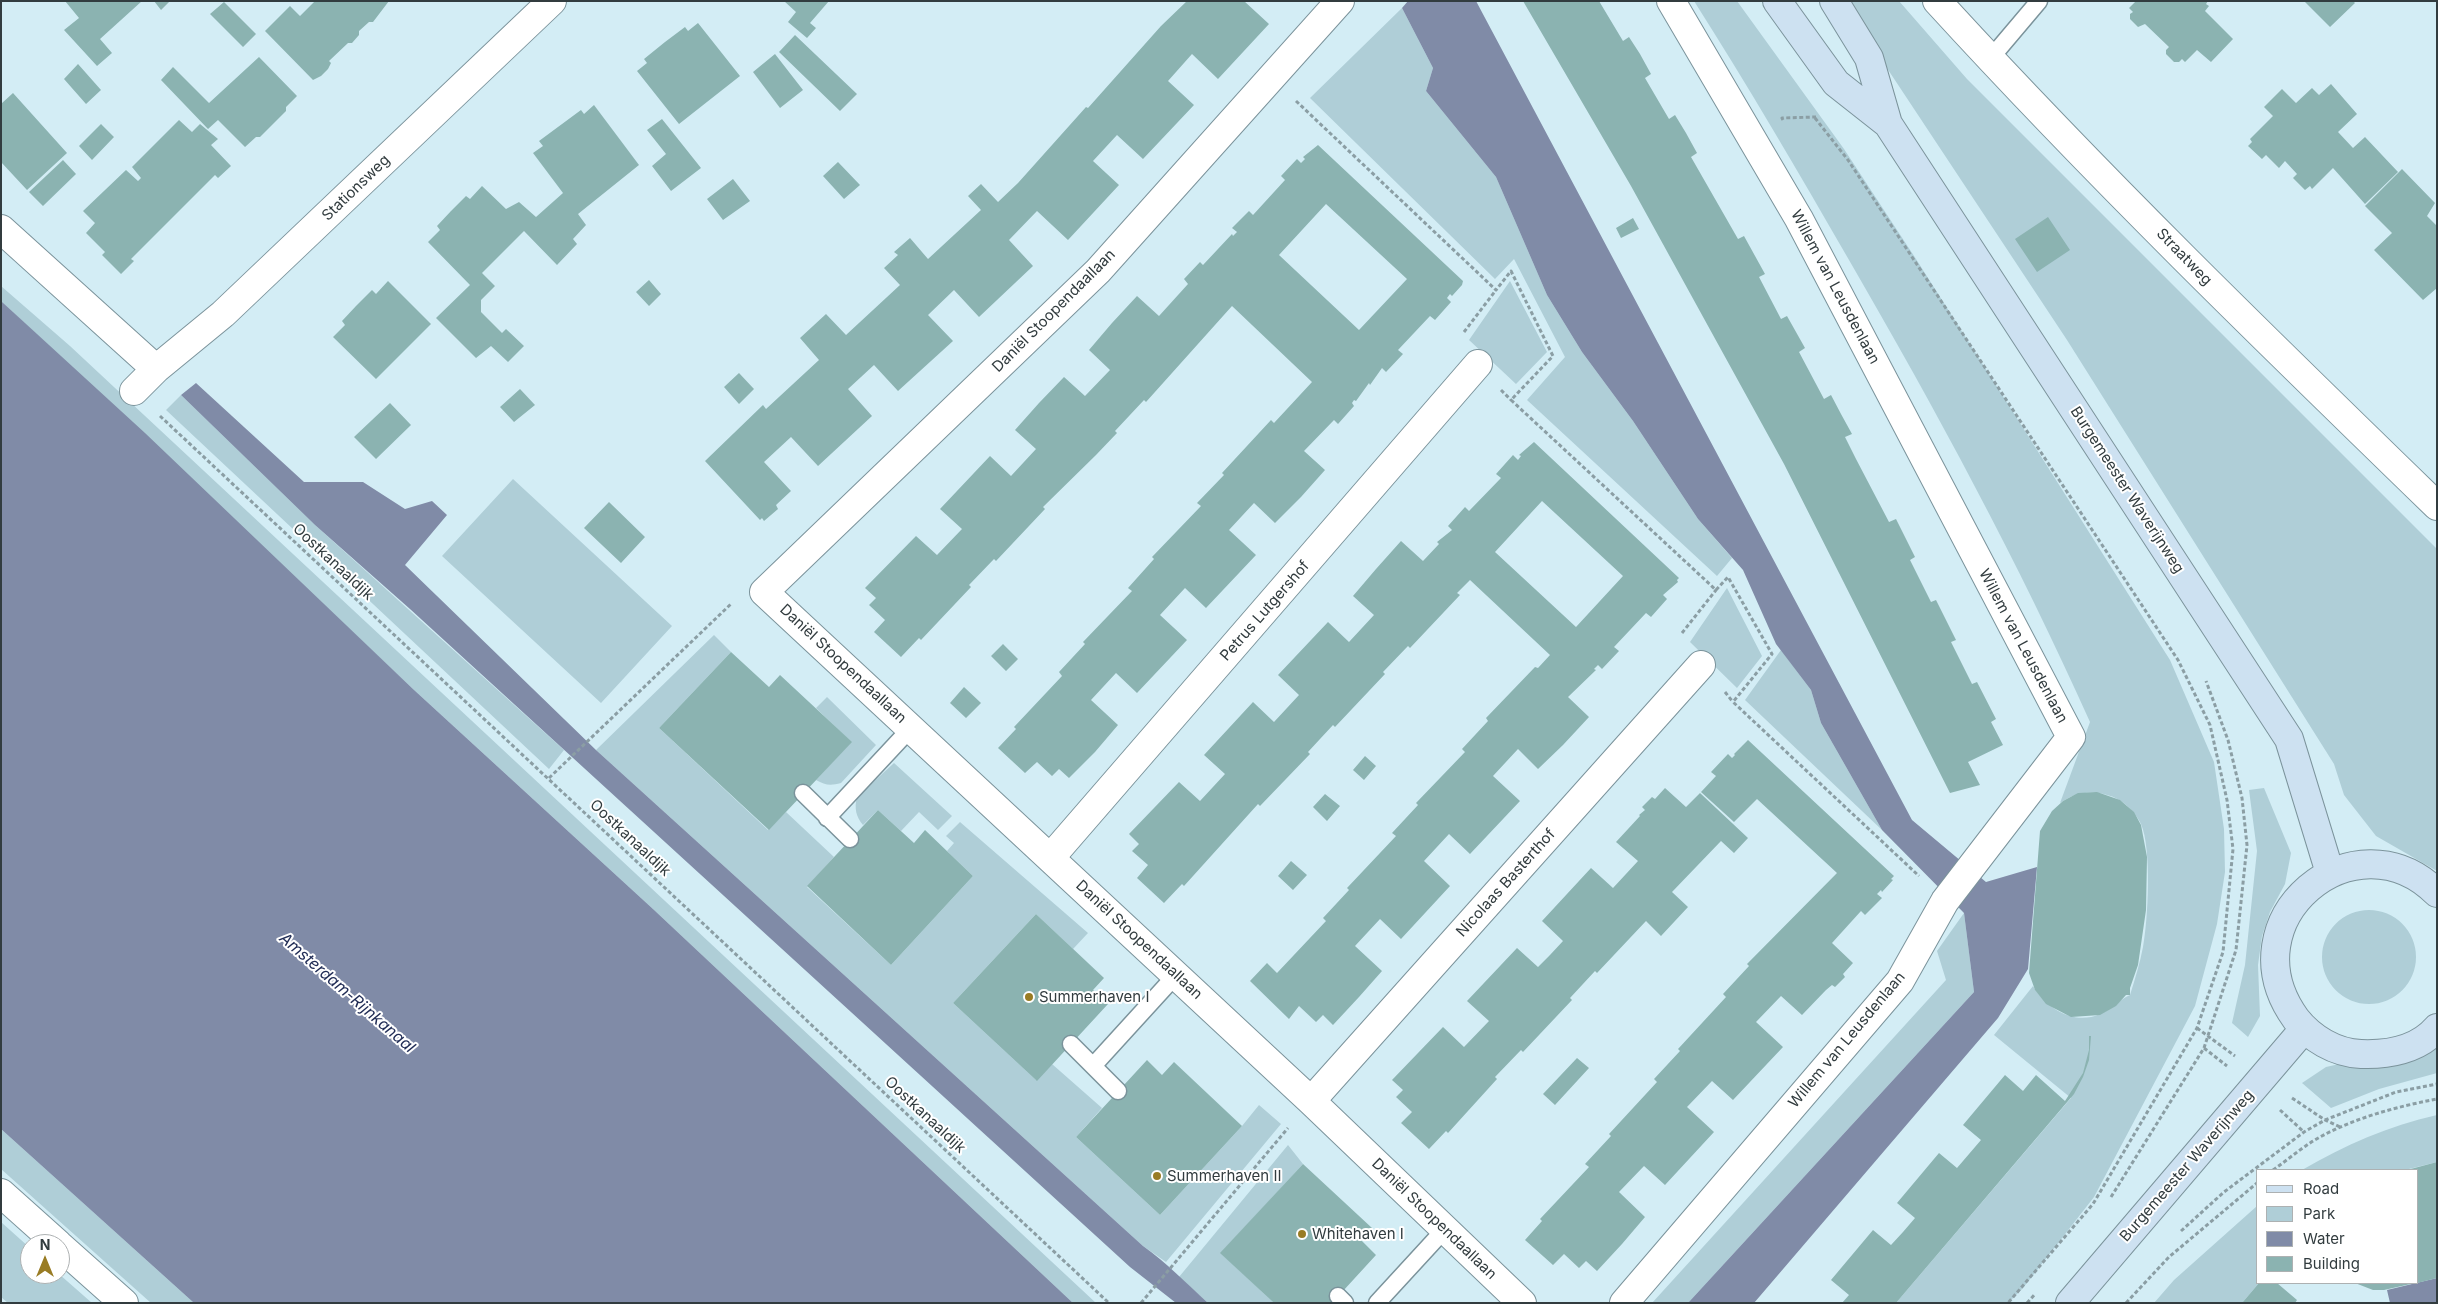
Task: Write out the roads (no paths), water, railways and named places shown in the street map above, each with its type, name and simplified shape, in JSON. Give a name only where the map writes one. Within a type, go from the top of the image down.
[{"type":"main road","name":"Burgemeester Waverijnweg","points":[[1777,1],[1836,82],[1888,124]]},
{"type":"main road","name":"Burgemeester Waverijnweg","points":[[1834,1],[1870,58],[1888,124],[2289,739],[2330,873]]},
{"type":"main road","points":[[2437,893],[2425,882],[2395,868],[2362,865],[2330,873],[2305,890],[2286,914],[2276,942],[2275,973],[2284,1002],[2304,1029],[2325,1044],[2352,1054],[2382,1055],[2410,1047],[2437,1028]]},
{"type":"main road","name":"Burgemeester Waverijnweg","points":[[2070,1303],[2304,1029]]},
{"type":"street","name":"Stationsweg","points":[[134,391],[156,369],[223,314],[552,1]]},
{"type":"street","name":"Daniël Stoopendaallaan","points":[[1340,1],[1098,271],[764,592],[1051,857],[1522,1303]]},
{"type":"street","name":"Willem van Leusdenlaan","points":[[1624,1303],[1900,981],[1945,901],[2071,737],[1795,211],[1671,1]]},
{"type":"street","name":"Straatweg","points":[[1937,1],[1990,59],[2253,328],[2437,506]]},
{"type":"street","points":[[1,228],[156,369]]},
{"type":"street","name":"Petrus Lutgershof","points":[[1051,857],[1478,364]]},
{"type":"street","name":"Nicolaas Basterthof","points":[[1310,1101],[1701,665]]},
{"type":"street","points":[[1,1193],[47,1234]]},
{"type":"street","points":[[70,1255],[124,1303]]},
{"type":"lane","points":[[1990,59],[2039,1]]},
{"type":"lane","points":[[827,818],[911,728]]},
{"type":"lane","points":[[803,793],[850,839]]},
{"type":"lane","points":[[1093,1066],[1176,975]]},
{"type":"lane","points":[[1071,1044],[1118,1091]]},
{"type":"lane","points":[[1378,1303],[1444,1229]]},
{"type":"water","points":[[1408,1],[1476,1],[1912,820],[1986,882],[2037,867],[2028,969],[1998,1018],[1754,1303],[1688,1303],[1974,992],[1964,913],[1882,830],[1821,723],[1811,690],[1776,644],[1743,570],[1698,519],[1633,421],[1582,352],[1547,295],[1496,177],[1426,91],[1433,68],[1402,8]]},
{"type":"water","name":"Amsterdam-Rijnkanaal","points":[[1,301],[145,433],[413,689],[653,909],[1073,1303],[194,1303],[1,1129]]},
{"type":"water","points":[[196,383],[304,482],[363,482],[405,509],[432,501],[447,515],[405,565],[596,750],[1208,1303],[1176,1303],[1130,1267],[410,609],[315,525],[181,395]]},
{"type":"water","points":[[2437,1278],[2437,1303],[2390,1303],[2387,1290]]},
{"type":"place","name":"Summerhaven I","points":[[1029,997]]},
{"type":"place","name":"Summerhaven II","points":[[1157,1176]]},
{"type":"place","name":"Whitehaven I","points":[[1302,1234]]}]
